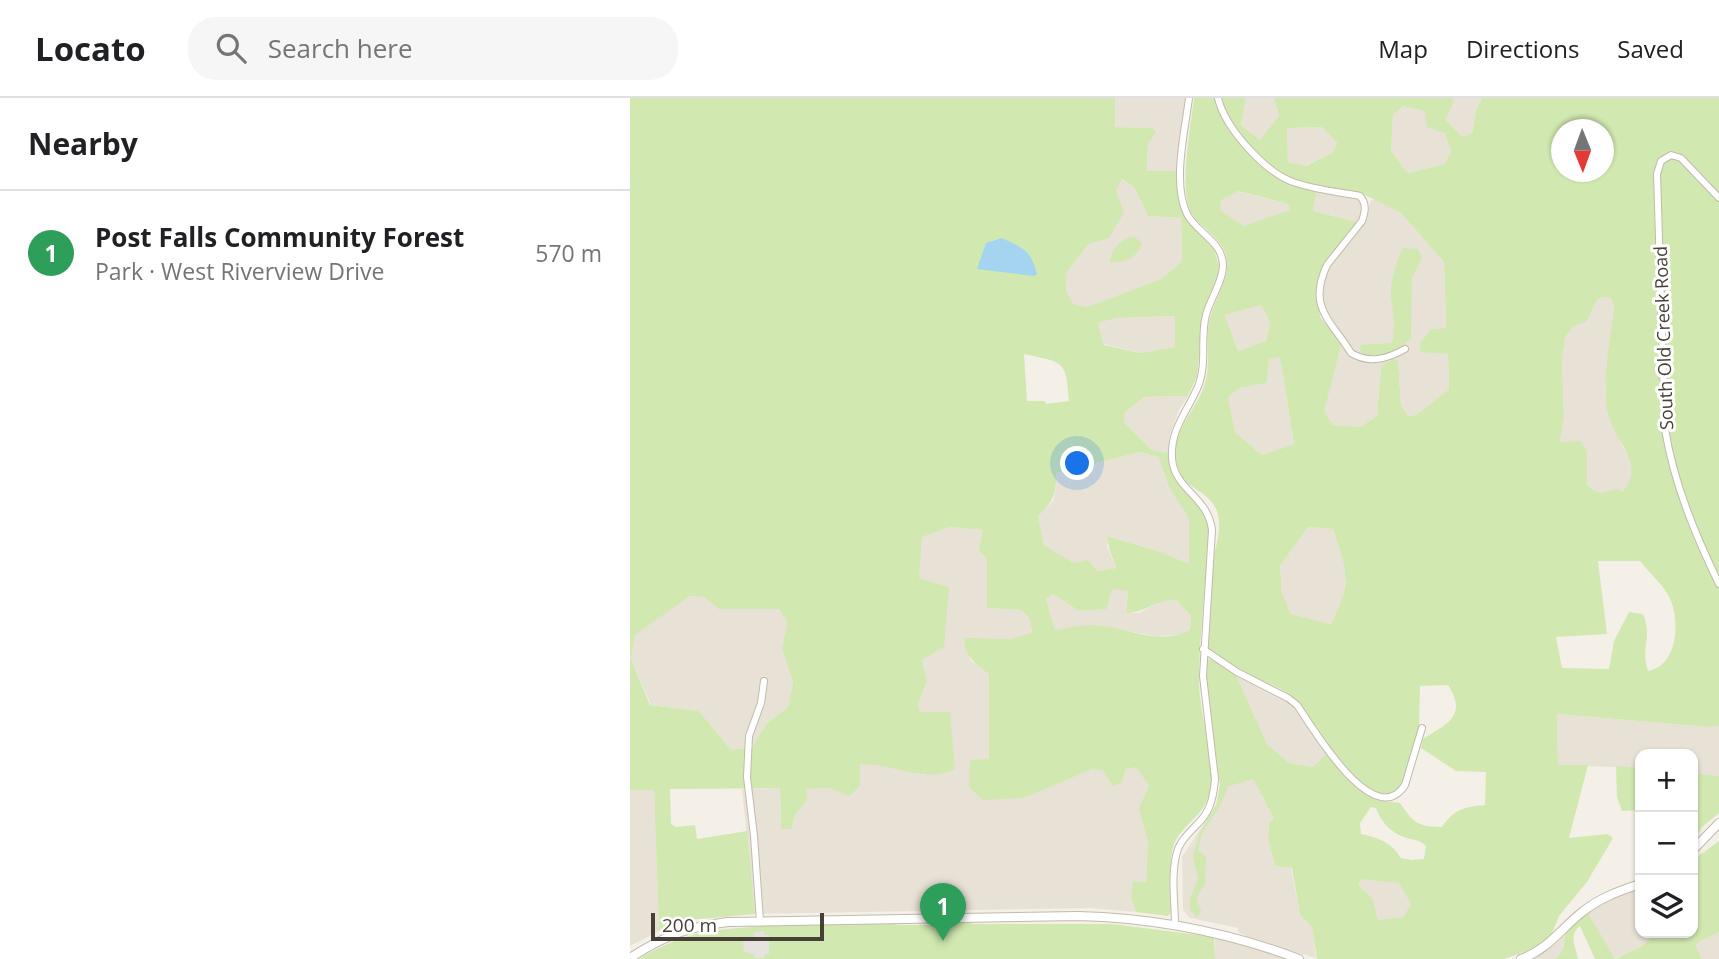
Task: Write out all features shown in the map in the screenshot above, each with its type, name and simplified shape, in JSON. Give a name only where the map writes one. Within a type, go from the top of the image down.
[{"type":"street","points":[[1175,925],[1175,863],[1178,849],[1184,838],[1205,815],[1214,793],[1214,761],[1203,690],[1211,518],[1206,507],[1177,475],[1173,465],[1172,446],[1180,419],[1200,382],[1206,314],[1223,265],[1218,248],[1195,225],[1183,203],[1181,166],[1189,98]]},
{"type":"street","points":[[1218,98],[1224,117],[1236,134],[1273,171],[1297,184],[1360,196],[1363,200],[1365,213],[1362,221],[1327,265],[1323,274],[1321,310],[1351,353],[1358,358],[1376,360],[1405,349]]},
{"type":"street","name":"South Old Creek Road","points":[[1719,198],[1681,158],[1671,155],[1661,162],[1657,174],[1665,429],[1670,457],[1692,526],[1719,583]]},
{"type":"street","points":[[1203,649],[1237,672],[1297,705],[1342,768],[1376,798],[1388,798],[1401,792],[1422,728]]},
{"type":"street","points":[[760,921],[747,777],[749,736],[761,703],[764,681]]},
{"type":"street","points":[[1698,845],[1719,823]]},
{"type":"street","points":[[1521,959],[1548,944],[1579,914],[1600,899],[1635,886]]},
{"type":"street","points":[[630,958],[654,942],[689,928],[728,922],[1078,916],[1175,925],[1222,934],[1299,959]]},
{"type":"shaded area","points":[[1115,98],[1186,98],[1177,171],[1147,172],[1148,144],[1152,128],[1115,127]]},
{"type":"shaded area","points":[[1246,98],[1274,98],[1279,116],[1261,141],[1241,125]]},
{"type":"shaded area","points":[[1454,98],[1482,98],[1476,110],[1472,133],[1463,137],[1445,119]]},
{"type":"shaded area","points":[[1403,106],[1425,111],[1445,133],[1451,152],[1444,164],[1408,173],[1391,151],[1393,115]]},
{"type":"shaded area","points":[[1322,127],[1337,143],[1332,153],[1305,166],[1288,162],[1287,128]]},
{"type":"shaded area","points":[[1121,179],[1134,187],[1148,216],[1181,218],[1182,261],[1161,279],[1087,307],[1072,304],[1066,291],[1067,272],[1089,244],[1109,238],[1116,191]]},
{"type":"shaded area","points":[[1317,190],[1362,200],[1363,212],[1357,222],[1313,211]]},
{"type":"shaded area","points":[[1237,191],[1288,204],[1290,210],[1244,227],[1220,211],[1220,201]]},
{"type":"shaded area","points":[[1375,198],[1401,213],[1444,262],[1446,328],[1431,329],[1421,344],[1420,351],[1448,354],[1449,389],[1416,415],[1408,416],[1401,405],[1398,361],[1381,367],[1377,416],[1360,427],[1333,425],[1323,410],[1344,338],[1324,310],[1322,293],[1325,275],[1363,224],[1371,201]]},
{"type":"shaded area","points":[[1603,297],[1611,298],[1614,306],[1605,391],[1623,448],[1631,460],[1632,476],[1621,493],[1612,490],[1604,494],[1594,492],[1587,484],[1587,451],[1560,442],[1564,418],[1562,361],[1565,337],[1573,327],[1587,321],[1597,300]]},
{"type":"shaded area","points":[[1261,305],[1270,323],[1266,341],[1238,351],[1225,315]]},
{"type":"shaded area","points":[[1175,316],[1175,347],[1140,353],[1104,344],[1098,323],[1117,318]]},
{"type":"shaded area","points":[[1280,357],[1294,444],[1262,455],[1235,432],[1228,397],[1240,388],[1267,383],[1269,358]]},
{"type":"shaded area","points":[[1188,396],[1179,410],[1170,435],[1168,453],[1152,450],[1124,422],[1124,413],[1144,397]]},
{"type":"shaded area","points":[[1140,452],[1160,457],[1169,487],[1189,519],[1189,564],[1109,536],[1107,546],[1116,568],[1097,571],[1074,563],[1044,545],[1038,516],[1053,501],[1056,473]]},
{"type":"shaded area","points":[[950,527],[983,530],[987,558],[987,608],[1021,610],[1030,619],[1032,634],[1010,639],[964,639],[971,661],[989,674],[989,759],[1024,798],[1093,769],[1102,769],[1113,786],[1122,783],[1126,769],[1136,766],[1149,784],[1140,809],[1148,841],[1146,882],[1134,881],[1131,898],[1136,912],[1090,908],[755,914],[742,789],[780,788],[781,829],[792,829],[795,815],[807,801],[805,789],[860,786],[860,764],[877,763],[925,775],[918,704],[927,683],[922,660],[949,587],[918,578],[922,537]]},
{"type":"shaded area","points":[[1308,527],[1333,529],[1347,572],[1342,602],[1331,624],[1291,614],[1282,593],[1280,566]]},
{"type":"shaded area","points":[[1112,588],[1128,590],[1126,613],[1139,613],[1163,600],[1176,600],[1191,616],[1190,631],[1181,635],[1155,636],[1094,625],[1055,630],[1046,599],[1053,594],[1079,611],[1107,609]]},
{"type":"shaded area","points":[[689,596],[704,597],[720,609],[779,609],[787,622],[782,649],[793,682],[788,707],[767,723],[752,747],[731,750],[699,711],[651,705],[631,659],[635,635]]},
{"type":"shaded area","points":[[1236,675],[1296,706],[1327,753],[1313,767],[1289,763],[1267,744]]},
{"type":"shaded area","points":[[1557,714],[1719,726],[1719,776],[1698,774],[1698,749],[1635,749],[1635,768],[1558,765]]},
{"type":"shaded area","points":[[1253,779],[1274,819],[1269,822],[1268,838],[1275,866],[1291,868],[1300,915],[1312,927],[1316,958],[1255,940],[1238,932],[1238,928],[1190,918],[1183,910],[1182,857],[1228,787]]},
{"type":"shaded area","points":[[630,790],[654,790],[659,931],[630,946]]},
{"type":"shaded area","points":[[1361,878],[1400,883],[1411,904],[1403,917],[1378,920],[1373,899],[1358,885]]},
{"type":"shaded area","points":[[1635,890],[1635,938],[1651,938],[1642,946],[1614,959],[1588,913],[1614,896]]},
{"type":"shaded area","points":[[764,931],[764,935],[769,935],[769,954],[765,954],[764,958],[755,958],[744,951],[743,941],[754,940],[754,932]]},
{"type":"shaded area","points":[[1719,932],[1719,959],[1702,959],[1695,944]]},
{"type":"shaded area","points":[[1565,933],[1560,957],[1530,959],[1552,946]]},
{"type":"shaded area","points":[[1215,936],[1291,959],[1215,959]]},
{"type":"green space","points":[[630,98],[1115,98],[1115,127],[1152,128],[1156,132],[1148,144],[1147,171],[1177,171],[1186,218],[1214,250],[1219,265],[1203,313],[1197,376],[1188,396],[1144,397],[1124,413],[1124,422],[1152,450],[1168,453],[1174,477],[1202,509],[1210,530],[1199,684],[1211,760],[1211,785],[1206,803],[1182,831],[1174,845],[1170,874],[1171,912],[1168,916],[1136,912],[1131,898],[1133,881],[1146,882],[1148,841],[1139,809],[1149,785],[1136,767],[1126,769],[1122,783],[1113,786],[1102,770],[1093,769],[1024,798],[983,800],[969,787],[970,760],[989,759],[989,674],[969,655],[964,638],[1010,639],[1032,633],[1030,619],[1021,610],[987,608],[987,559],[979,550],[983,530],[950,527],[922,537],[919,578],[949,587],[944,647],[922,660],[927,682],[918,704],[920,712],[950,712],[955,769],[943,773],[920,774],[860,764],[860,786],[849,796],[830,788],[806,789],[807,801],[795,815],[792,829],[781,829],[780,788],[670,789],[671,824],[676,827],[695,825],[697,839],[747,831],[755,914],[690,920],[659,931],[654,790],[630,790]],"holes":[[[1122,179],[1134,187],[1148,216],[1181,218],[1182,261],[1161,279],[1087,307],[1073,304],[1066,291],[1067,272],[1089,244],[1109,238],[1124,212],[1116,191]],[[1175,316],[1175,347],[1140,353],[1104,345],[1098,323],[1117,318]],[[1024,354],[1055,362],[1064,370],[1069,401],[1046,404],[1045,401],[1027,401]],[[1140,452],[1159,457],[1169,487],[1189,519],[1189,564],[1161,552],[1108,536],[1116,568],[1097,571],[1088,560],[1074,563],[1044,545],[1038,516],[1053,497],[1056,473]],[[1112,589],[1128,591],[1126,613],[1176,600],[1191,616],[1190,630],[1166,637],[1093,625],[1055,630],[1046,599],[1053,594],[1079,611],[1107,609]],[[690,596],[704,597],[719,609],[779,609],[787,622],[782,649],[793,682],[788,707],[767,723],[752,747],[731,750],[699,711],[650,705],[631,659],[635,635]]]},
{"type":"green space","points":[[1194,98],[1215,98],[1223,119],[1254,157],[1276,174],[1317,190],[1313,211],[1357,222],[1327,261],[1318,290],[1320,317],[1342,343],[1324,411],[1333,425],[1360,427],[1377,416],[1381,367],[1392,359],[1398,361],[1401,405],[1408,416],[1416,415],[1449,389],[1448,354],[1420,352],[1420,344],[1431,329],[1446,328],[1444,262],[1401,213],[1361,193],[1297,181],[1274,169],[1237,132],[1220,98],[1246,98],[1241,125],[1260,140],[1279,116],[1274,98],[1454,98],[1445,119],[1463,137],[1472,133],[1476,110],[1482,98],[1719,98],[1719,726],[1557,714],[1558,765],[1588,765],[1569,838],[1607,834],[1613,838],[1587,882],[1559,916],[1551,936],[1533,949],[1504,959],[1317,959],[1312,927],[1300,915],[1292,868],[1275,866],[1268,838],[1269,822],[1274,819],[1253,779],[1228,787],[1219,808],[1202,833],[1198,850],[1206,857],[1205,883],[1196,899],[1201,910],[1197,918],[1190,910],[1190,899],[1198,879],[1193,857],[1199,834],[1216,805],[1220,785],[1207,688],[1206,660],[1211,659],[1236,675],[1267,744],[1289,763],[1313,767],[1327,753],[1365,793],[1376,800],[1400,803],[1416,822],[1426,826],[1442,827],[1460,810],[1485,805],[1486,772],[1456,771],[1421,748],[1423,739],[1447,723],[1455,712],[1454,696],[1448,685],[1420,686],[1419,728],[1403,785],[1387,796],[1371,790],[1347,770],[1293,698],[1279,688],[1234,667],[1207,648],[1210,583],[1219,521],[1214,505],[1180,473],[1176,462],[1176,447],[1180,431],[1200,397],[1206,380],[1209,324],[1224,281],[1227,260],[1222,246],[1196,219],[1188,204],[1188,141]],"holes":[[[1403,106],[1425,111],[1427,127],[1445,133],[1451,152],[1444,164],[1408,173],[1391,151],[1393,115]],[[1322,127],[1337,143],[1332,153],[1306,166],[1288,162],[1287,128]],[[1238,191],[1288,204],[1290,210],[1244,226],[1221,211],[1220,201]],[[1603,297],[1611,298],[1614,306],[1606,375],[1606,402],[1608,414],[1630,463],[1629,482],[1622,492],[1618,489],[1599,493],[1592,489],[1587,484],[1587,451],[1580,441],[1560,442],[1564,418],[1562,361],[1565,337],[1573,327],[1587,321],[1597,300]],[[1261,305],[1270,323],[1266,341],[1238,351],[1225,315]],[[1280,357],[1294,444],[1262,455],[1235,432],[1228,397],[1240,388],[1267,383],[1269,359]],[[1308,527],[1333,529],[1346,576],[1343,597],[1331,624],[1291,614],[1282,593],[1280,566]],[[1598,561],[1640,561],[1665,591],[1674,610],[1674,643],[1670,653],[1658,668],[1648,671],[1645,656],[1647,630],[1643,614],[1629,612],[1614,641],[1609,669],[1562,668],[1556,637],[1607,634]],[[1371,807],[1376,808],[1390,829],[1426,846],[1424,859],[1401,858],[1389,844],[1361,834],[1360,823]],[[1361,879],[1399,883],[1411,904],[1403,917],[1378,920],[1373,899],[1358,885]]]},
{"type":"green space","points":[[1134,236],[1142,243],[1137,253],[1125,261],[1110,262],[1118,245]]},
{"type":"green space","points":[[1403,248],[1418,249],[1422,258],[1412,278],[1411,339],[1388,354],[1374,356],[1361,353],[1360,345],[1392,343],[1394,326],[1391,285]]},
{"type":"green space","points":[[1616,766],[1635,768],[1635,810],[1622,811],[1617,797]]},
{"type":"green space","points":[[1698,774],[1719,776],[1719,813],[1698,834]]},
{"type":"green space","points":[[1719,841],[1719,932],[1695,944],[1702,959],[1615,959],[1642,946],[1651,938],[1698,938],[1698,856]]},
{"type":"green space","points":[[1588,913],[1615,959],[1595,959],[1580,926],[1574,933],[1578,959],[1554,959],[1562,951],[1565,933]]},
{"type":"green space","points":[[938,922],[1112,924],[1214,937],[1215,959],[639,959],[668,944],[694,935],[757,925],[934,925]]},
{"type":"water","points":[[1002,238],[1029,255],[1037,274],[1034,276],[977,269],[986,243]]},
{"type":"place","name":"Post Falls Community Forest","points":[[943,941]]}]
